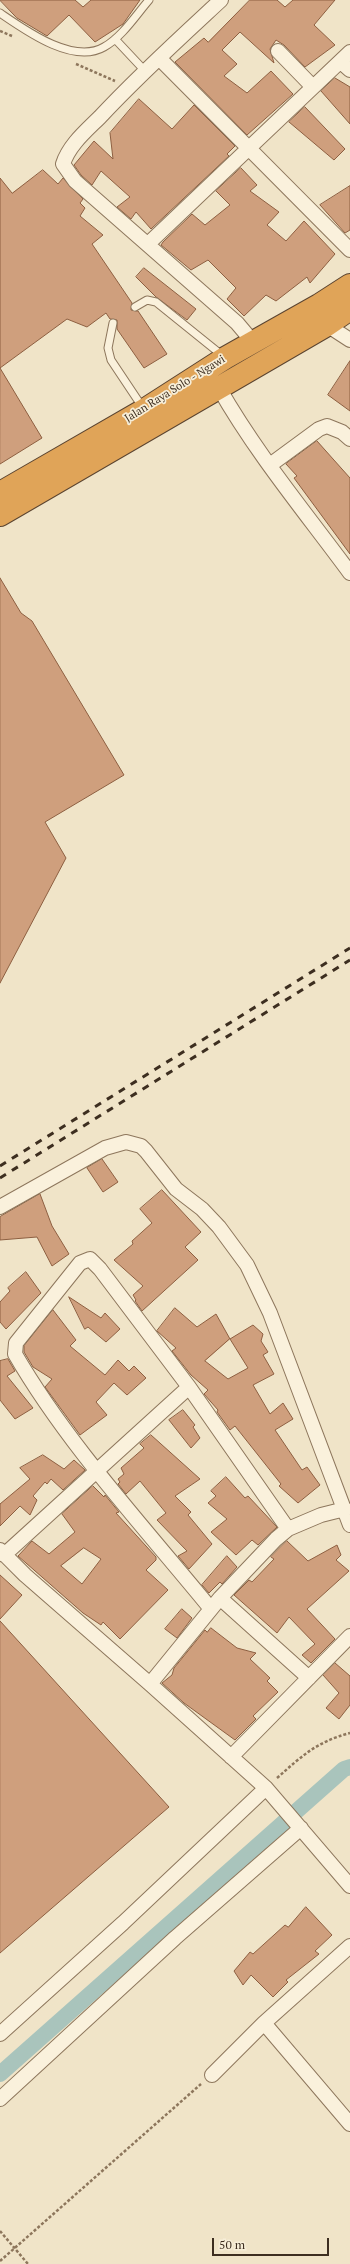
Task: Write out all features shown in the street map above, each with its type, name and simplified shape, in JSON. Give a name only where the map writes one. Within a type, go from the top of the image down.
[{"type":"highway","name":"Jalan Raya Solo - Ngawi","points":[[0,515],[149,418],[225,358],[320,305],[350,285]]},
{"type":"highway","name":"Jalan Raya Solo - Ngawi","points":[[0,493],[149,418],[219,388],[350,309]]},
{"type":"street","points":[[221,0],[145,71],[66,154],[63,164],[75,181],[149,243],[237,323],[253,342]]},
{"type":"street","points":[[278,51],[312,86]]},
{"type":"street","points":[[159,58],[350,250]]},
{"type":"street","points":[[149,243],[312,86],[347,62]]},
{"type":"street","points":[[327,324],[350,340]]},
{"type":"street","points":[[219,388],[232,410],[270,464],[350,573]]},
{"type":"street","points":[[270,464],[319,429],[327,426],[342,432],[350,439]]},
{"type":"street","points":[[0,1207],[105,1148],[126,1142],[141,1146],[176,1189],[219,1227],[247,1265],[270,1314],[345,1509],[350,1526]]},
{"type":"street","points":[[211,1609],[96,1469],[51,1409],[15,1354],[16,1343],[80,1263],[90,1259],[95,1262],[189,1387],[288,1529]]},
{"type":"street","points":[[189,1387],[2,1552],[48,1596],[150,1684],[268,1791],[350,1886]]},
{"type":"street","points":[[150,1684],[220,1598],[263,1551],[288,1529],[321,1515],[345,1509]]},
{"type":"street","points":[[220,1598],[309,1678]]},
{"type":"street","points":[[231,1757],[350,1636]]},
{"type":"street","points":[[0,2034],[268,1791]]},
{"type":"street","points":[[0,2099],[299,1826]]},
{"type":"street","points":[[212,2075],[264,2023],[350,1946]]},
{"type":"street","points":[[264,2023],[350,2124]]},
{"type":"lane","points":[[0,13],[44,40],[65,49],[85,52],[104,47],[114,39],[149,0]]},
{"type":"lane","points":[[114,39],[145,71]]},
{"type":"lane","points":[[135,307],[147,300],[156,302],[225,358]]},
{"type":"lane","points":[[113,323],[108,348],[111,360],[149,418]]},
{"type":"path","points":[[268,1791],[317,1745],[350,1733]]},
{"type":"path","points":[[0,2261],[212,2075]]},
{"type":"path","points":[[0,2231],[28,2264]]},
{"type":"building","points":[[0,0],[75,0],[83,7],[91,0],[140,0],[123,24],[95,42],[69,15],[47,36],[17,18]]},
{"type":"building","points":[[250,0],[277,0],[285,7],[293,0],[335,0],[314,25],[335,45],[305,67],[284,45],[276,40],[270,49],[274,63],[240,32],[222,50],[237,64],[224,76],[247,93],[271,71],[293,94],[247,135],[175,62],[204,38],[208,42]]},
{"type":"building","points":[[335,78],[350,87],[350,124],[321,91]]},
{"type":"building","points":[[139,99],[172,129],[194,105],[235,146],[227,154],[229,156],[151,229],[136,212],[131,219],[117,207],[130,197],[101,171],[92,185],[81,175],[74,165],[94,141],[113,159],[110,133]]},
{"type":"building","points":[[305,107],[345,149],[334,160],[289,122]]},
{"type":"building","points":[[241,168],[257,185],[250,191],[279,212],[267,225],[286,241],[304,221],[335,254],[310,283],[307,277],[276,301],[266,295],[244,316],[227,299],[236,288],[208,260],[191,270],[161,245],[192,214],[205,225],[230,205],[216,191]]},
{"type":"building","points":[[43,170],[58,184],[63,178],[83,199],[80,203],[85,208],[80,216],[103,235],[92,244],[132,303],[131,310],[138,311],[167,354],[144,368],[117,329],[117,320],[110,319],[106,313],[87,327],[67,319],[0,368],[0,178],[12,193]]},
{"type":"building","points":[[350,186],[350,230],[345,233],[320,205]]},
{"type":"building","points":[[144,268],[196,309],[187,320],[156,297],[136,277]]},
{"type":"building","points":[[350,361],[350,411],[328,395]]},
{"type":"building","points":[[0,368],[42,438],[0,464]]},
{"type":"building","points":[[317,441],[350,478],[350,554],[294,478],[297,476],[286,464]]},
{"type":"building","points":[[0,578],[21,613],[32,621],[124,775],[45,822],[66,858],[0,983]]},
{"type":"building","points":[[102,1159],[118,1182],[103,1192],[87,1168]]},
{"type":"building","points":[[162,1190],[201,1232],[185,1247],[198,1260],[142,1311],[133,1295],[143,1286],[114,1260],[133,1244],[132,1241],[152,1223],[140,1209]]},
{"type":"building","points":[[40,1194],[52,1226],[69,1254],[52,1266],[37,1237],[0,1240],[0,1217]]},
{"type":"building","points":[[26,1272],[41,1293],[6,1329],[0,1322],[0,1302],[10,1291],[8,1288]]},
{"type":"building","points":[[69,1297],[101,1318],[105,1313],[120,1329],[106,1342],[88,1327],[85,1329]]},
{"type":"building","points":[[175,1308],[197,1327],[216,1314],[230,1339],[253,1325],[263,1334],[261,1341],[268,1352],[263,1355],[274,1374],[253,1385],[270,1414],[283,1403],[293,1419],[275,1430],[302,1470],[307,1467],[320,1485],[298,1503],[279,1486],[281,1484],[235,1426],[230,1430],[217,1412],[218,1410],[204,1394],[208,1390],[191,1375],[172,1351],[176,1348],[157,1331]],"holes":[[[230,1339],[248,1368],[228,1379],[205,1361]]]},
{"type":"building","points":[[53,1310],[76,1340],[70,1346],[105,1375],[118,1360],[129,1371],[134,1366],[146,1378],[127,1395],[114,1383],[96,1402],[107,1415],[80,1435],[45,1387],[52,1379],[33,1367],[24,1352],[24,1346]]},
{"type":"building","points":[[8,1359],[15,1371],[7,1376],[33,1408],[15,1419],[0,1400],[0,1361]]},
{"type":"building","points":[[183,1410],[195,1425],[193,1427],[200,1438],[191,1448],[169,1420]]},
{"type":"building","points":[[151,1435],[200,1479],[175,1496],[191,1512],[188,1515],[212,1544],[189,1569],[178,1556],[187,1551],[157,1520],[166,1513],[140,1481],[126,1494],[118,1484],[120,1482],[118,1479],[124,1474],[121,1468],[144,1448],[140,1444]]},
{"type":"building","points":[[43,1455],[64,1469],[74,1460],[85,1470],[63,1490],[51,1479],[47,1484],[45,1482],[33,1496],[37,1500],[30,1515],[20,1506],[0,1526],[0,1504],[30,1479],[20,1468]]},
{"type":"building","points":[[226,1477],[245,1498],[248,1496],[277,1527],[258,1545],[252,1540],[236,1555],[211,1532],[227,1519],[208,1503],[216,1496],[211,1491]]},
{"type":"building","points":[[93,1486],[104,1497],[105,1495],[119,1512],[116,1513],[156,1557],[156,1560],[146,1570],[168,1590],[120,1639],[103,1622],[101,1625],[83,1613],[18,1556],[32,1541],[49,1554],[75,1532],[62,1514]],"holes":[[[84,1548],[101,1559],[82,1584],[61,1566]]]},
{"type":"building","points":[[287,1541],[308,1561],[337,1545],[341,1555],[336,1560],[349,1571],[307,1609],[335,1639],[311,1663],[302,1655],[315,1644],[289,1617],[277,1633],[234,1595],[249,1580],[252,1582],[274,1559],[271,1557]]},
{"type":"building","points":[[227,1556],[237,1567],[222,1584],[220,1582],[209,1593],[202,1585]]},
{"type":"building","points":[[0,1575],[22,1595],[0,1619]]},
{"type":"building","points":[[182,1609],[192,1618],[177,1638],[165,1629]]},
{"type":"building","points":[[0,1621],[169,1807],[0,1953]]},
{"type":"building","points":[[211,1628],[237,1648],[256,1653],[250,1659],[270,1678],[267,1681],[278,1692],[253,1716],[256,1719],[235,1740],[184,1703],[162,1683],[172,1675],[174,1668],[205,1630],[207,1632]]},
{"type":"building","points":[[335,1663],[350,1676],[350,1705],[339,1719],[326,1708],[339,1693],[323,1675]]},
{"type":"building","points":[[306,1907],[332,1935],[315,1951],[319,1954],[286,1980],[288,1982],[273,1997],[251,1975],[243,1985],[234,1971],[250,1952],[253,1954],[285,1925],[288,1927]]},
{"type":"waterway","points":[[0,2074],[344,1769],[350,1767]]},
{"type":"railway","points":[[0,1166],[350,948]]},
{"type":"railway","points":[[0,1178],[350,960]]}]
